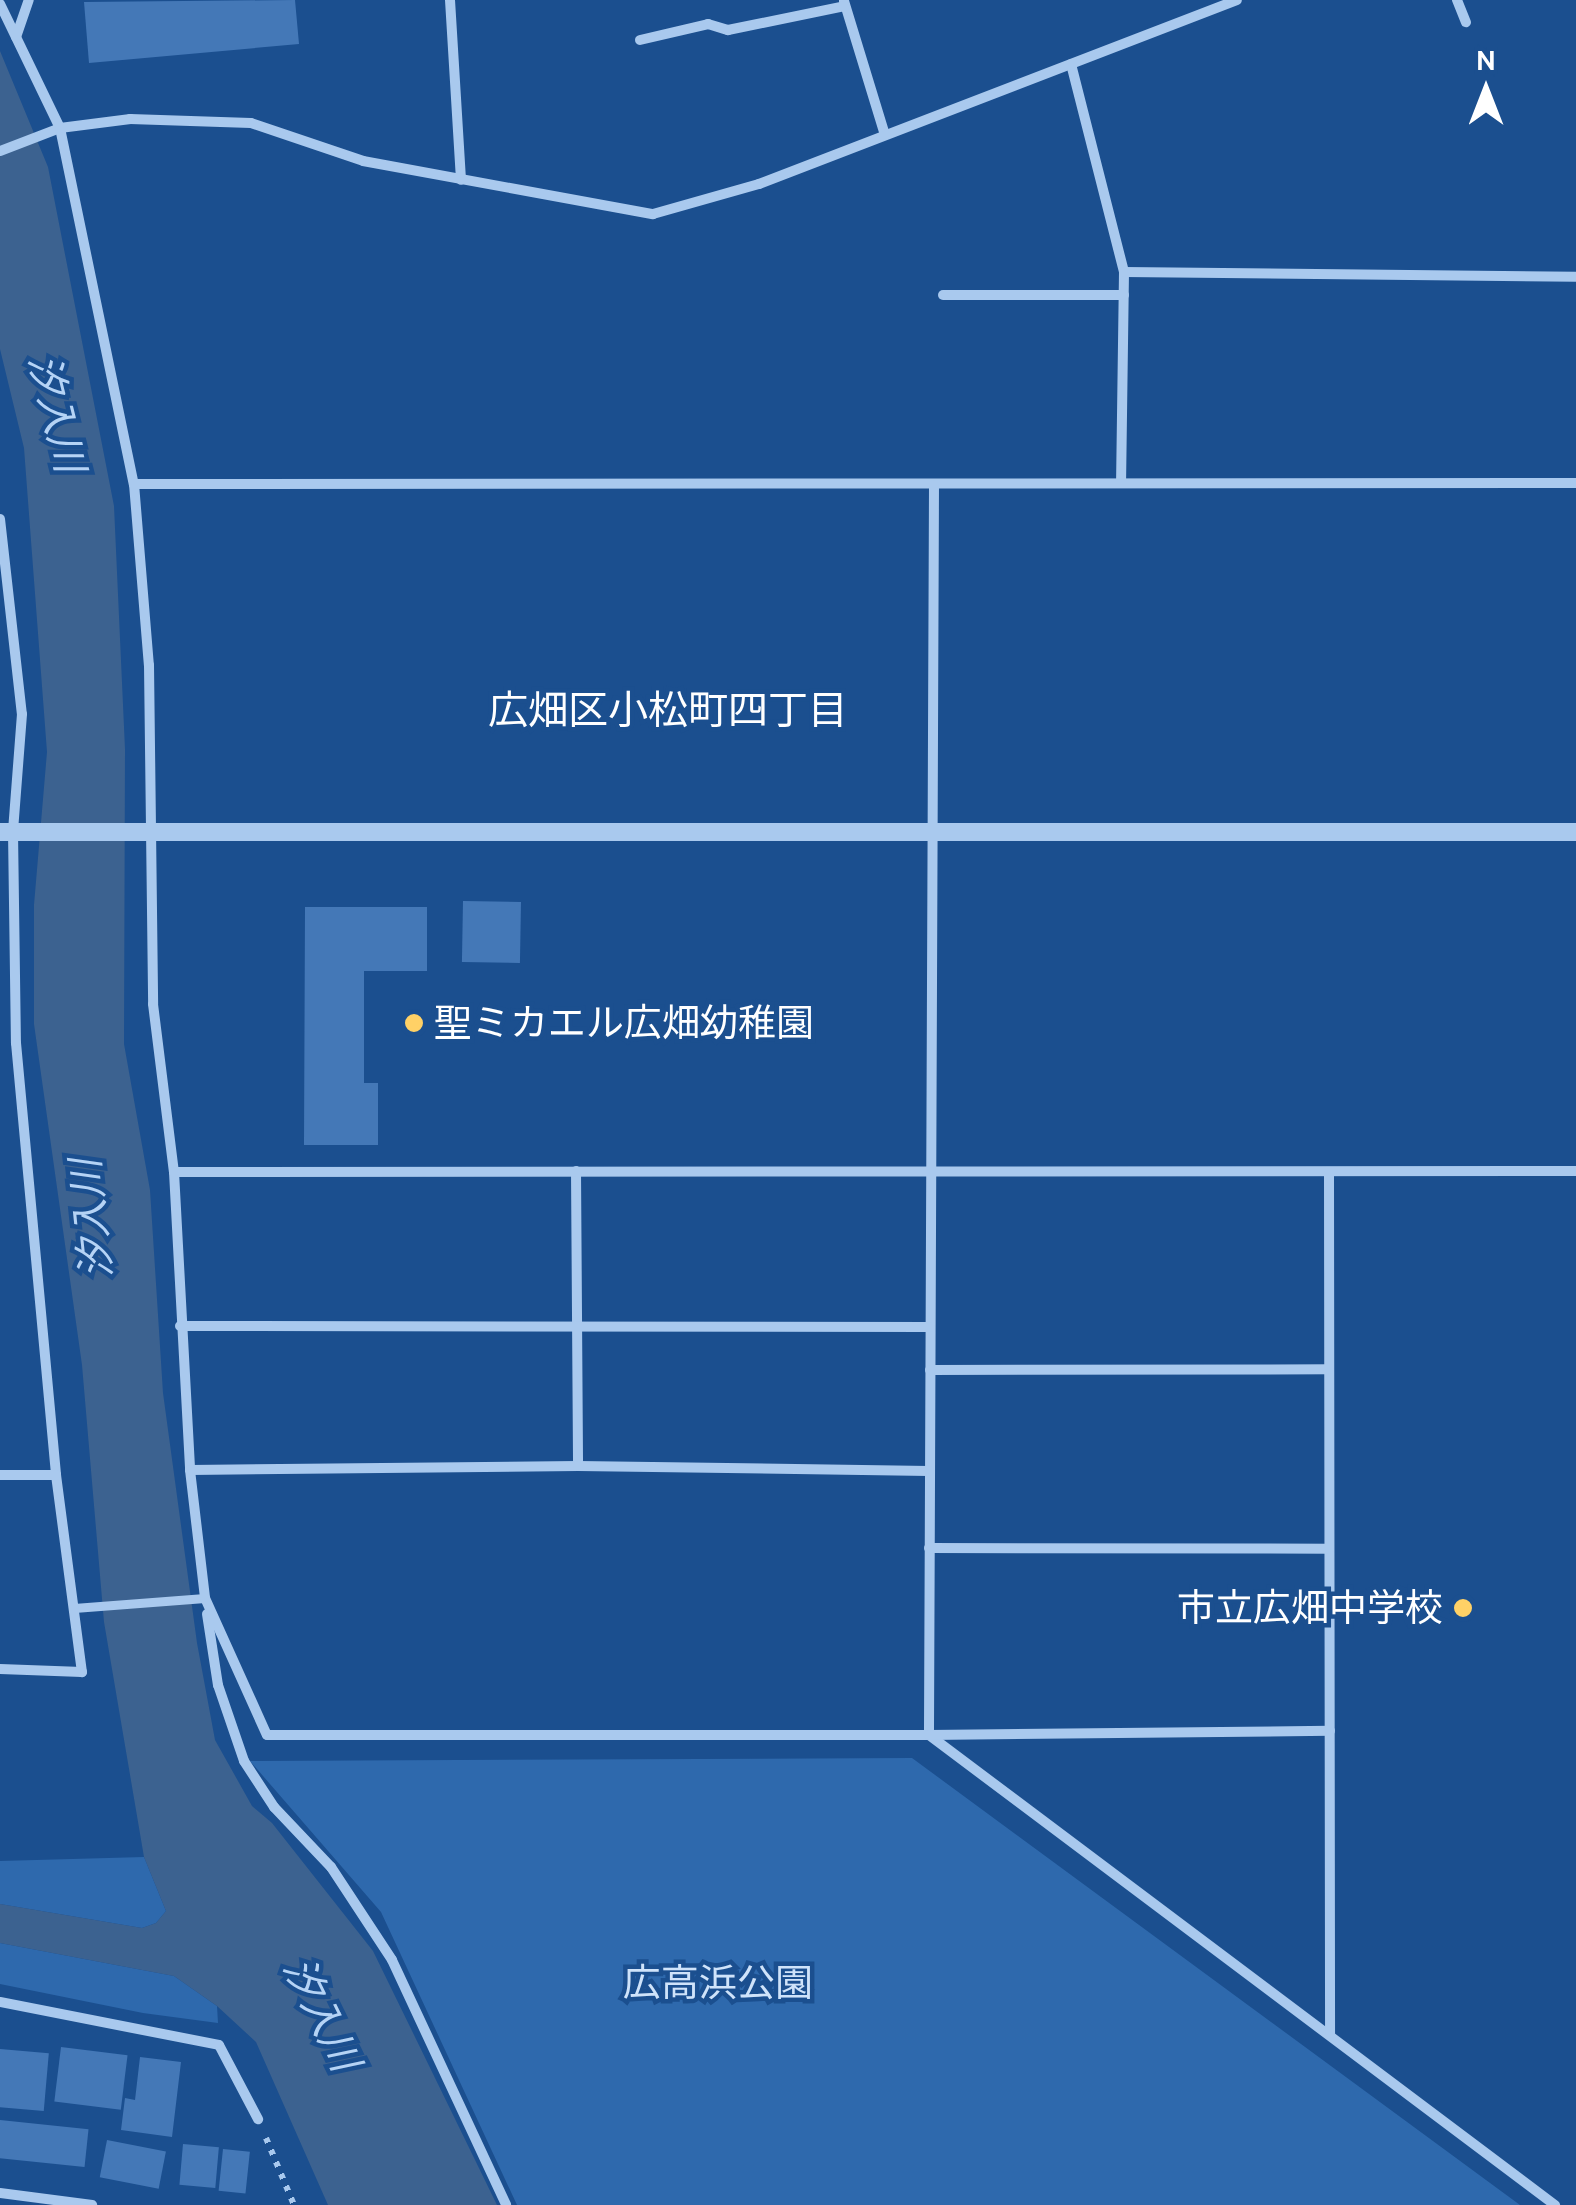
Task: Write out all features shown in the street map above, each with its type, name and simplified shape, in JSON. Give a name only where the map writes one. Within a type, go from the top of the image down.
[{"type":"street","points":[[16,37],[29,0]]},
{"type":"street","points":[[450,0],[460,180]]},
{"type":"street","points":[[0,151],[60,128],[130,119],[252,124],[363,161],[653,214],[759,184],[884,132],[1237,0]]},
{"type":"street","points":[[1457,0],[1466,22]]},
{"type":"street","points":[[640,40],[708,24],[728,30],[844,3],[884,132]]},
{"type":"street","points":[[0,4],[60,128],[134,484],[149,665],[153,1004],[174,1172],[190,1470],[218,1685],[244,1761],[274,1807],[331,1866],[392,1960],[506,2205]]},
{"type":"street","points":[[1071,64],[1124,272],[1121,484]]},
{"type":"street","points":[[1124,272],[1576,277]]},
{"type":"street","points":[[944,295],[1124,295]]},
{"type":"street","points":[[134,484],[1576,483]]},
{"type":"street","points":[[929,1734],[934,485]]},
{"type":"street","points":[[0,519],[22,714],[6,832],[16,1043],[56,1475],[82,1672],[0,1670]]},
{"type":"street","points":[[0,646],[16,642]]},
{"type":"street","points":[[6,832],[1576,832]]},
{"type":"street","points":[[174,1172],[1576,1171]]},
{"type":"street","points":[[576,1172],[578,1466]]},
{"type":"street","points":[[1329,1173],[1330,2034]]},
{"type":"street","points":[[180,1326],[930,1327]]},
{"type":"street","points":[[930,1370],[1329,1369]]},
{"type":"street","points":[[190,1470],[578,1466],[930,1470]]},
{"type":"street","points":[[0,1475],[56,1475]]},
{"type":"street","points":[[930,1548],[1329,1549]]},
{"type":"street","points":[[74,1608],[204,1598]]},
{"type":"street","points":[[204,1598],[266,1734],[1330,1731]]},
{"type":"street","points":[[929,1734],[1555,2205]]},
{"type":"street","points":[[0,2002],[218,2045],[258,2119]]},
{"type":"street","points":[[0,2193],[92,2205]]},
{"type":"path","points":[[258,2119],[294,2205]]},
{"type":"green space","name":"広高浜公園","points":[[912,1758],[1520,2205],[517,2205],[381,1912],[250,1761]]},
{"type":"green space","points":[[144,1857],[166,1911],[156,1923],[142,1928],[0,1904],[0,1861]]},
{"type":"green space","points":[[0,1943],[174,1976],[217,2006],[218,2023],[143,2013],[0,1984]]},
{"type":"water","name":"汐入川","points":[[0,51],[48,167],[114,506],[125,749],[124,1044],[150,1190],[163,1393],[197,1643],[215,1740],[252,1806],[272,1823],[373,1951],[497,2205],[328,2205],[256,2042],[217,2006],[174,1976],[0,1943],[0,1904],[142,1928],[156,1923],[166,1911],[144,1857],[104,1622],[82,1365],[34,1024],[34,905],[47,752],[24,448],[0,349]]},
{"type":"building","points":[[295,0],[299,44],[89,63],[84,2]]},
{"type":"building","points":[[463,901],[521,902],[520,963],[462,962]]},
{"type":"building","points":[[305,907],[427,907],[427,971],[364,971],[364,1083],[378,1083],[378,1145],[304,1145]]},
{"type":"building","points":[[61,2047],[128,2055],[121,2110],[54,2102]]},
{"type":"building","points":[[0,2049],[49,2053],[44,2111],[0,2107]]},
{"type":"building","points":[[140,2057],[181,2062],[172,2137],[121,2130],[125,2098],[135,2100]]},
{"type":"building","points":[[0,2120],[89,2129],[85,2167],[0,2158]]},
{"type":"building","points":[[107,2140],[166,2151],[159,2189],[100,2177]]},
{"type":"building","points":[[183,2144],[219,2147],[215,2188],[179,2185]]},
{"type":"building","points":[[223,2149],[250,2152],[245,2194],[219,2191]]},
{"type":"place","name":"聖ミカエル広畑幼稚園","points":[[414,1023]]},
{"type":"place","name":"市立広畑中学校","points":[[1463,1608]]},
{"type":"district","name":"広畑区小松町四丁目","points":[[668,710]]}]
